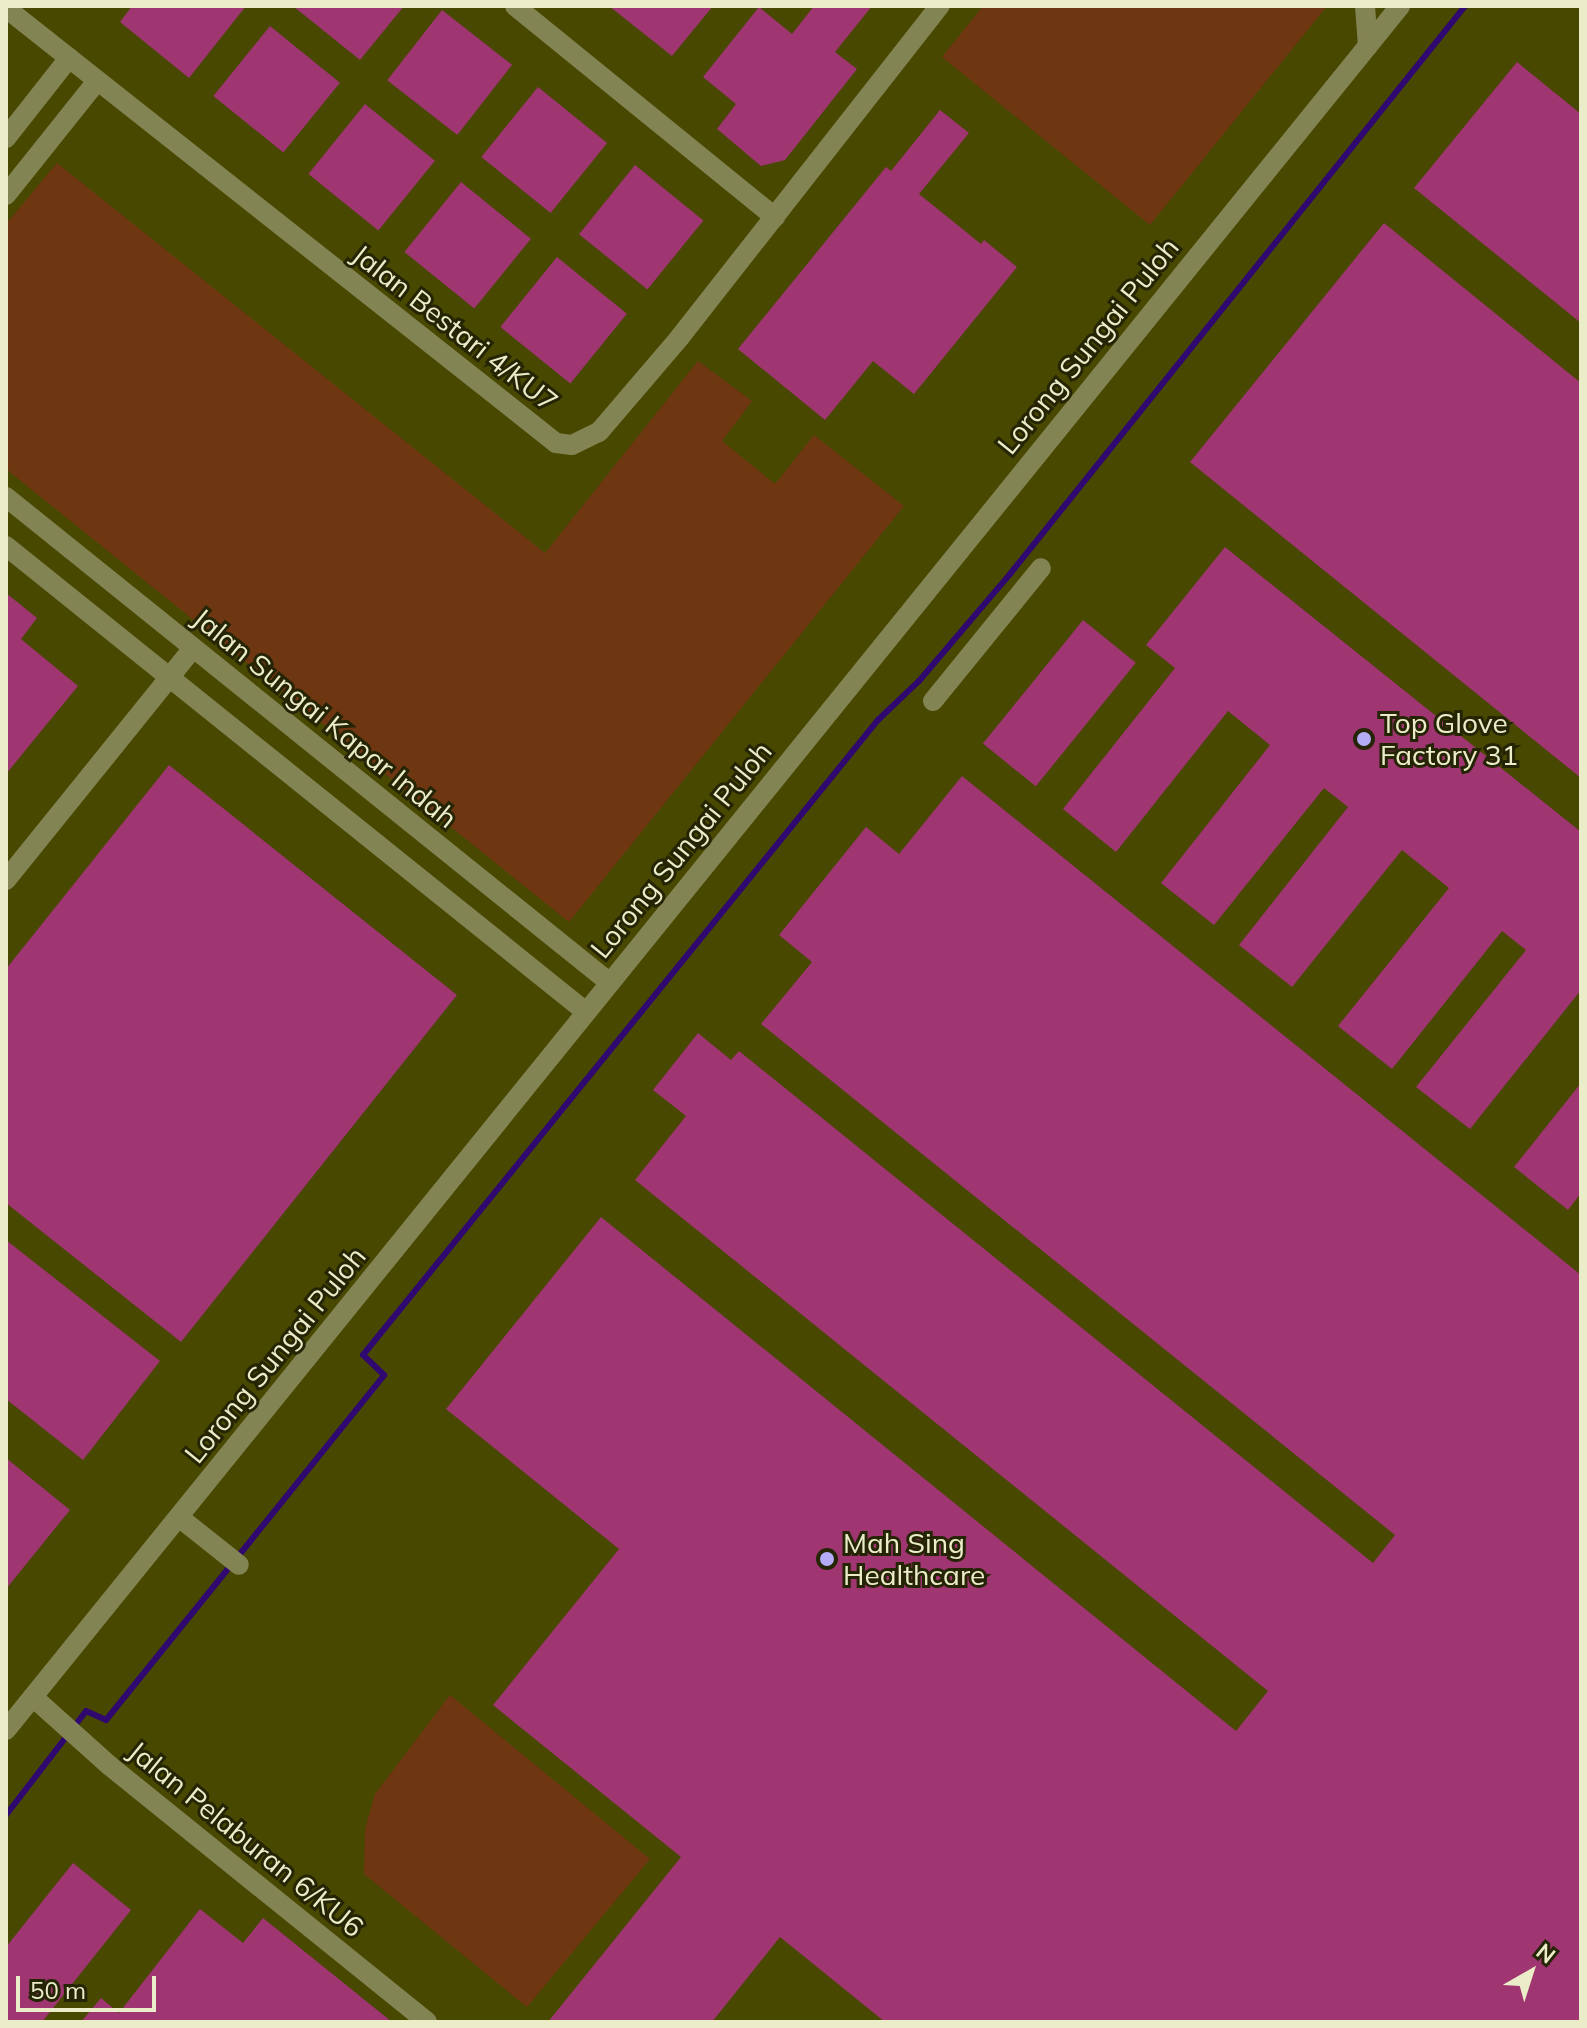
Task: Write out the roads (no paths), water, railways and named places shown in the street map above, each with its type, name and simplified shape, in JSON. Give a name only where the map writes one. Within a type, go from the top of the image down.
[{"type":"street","points":[[515,6],[775,217]]},
{"type":"street","name":"Jalan Bestari 4/KU7","points":[[6,8],[556,443],[572,445],[599,432],[775,217],[940,6]]},
{"type":"street","points":[[1365,6],[1368,46]]},
{"type":"street","name":"Lorong Sungai Puloh","points":[[6,1730],[1400,6]]},
{"type":"street","points":[[6,138],[69,58]]},
{"type":"street","points":[[6,195],[97,81]]},
{"type":"street","name":"Jalan Sungai Kapar Indah","points":[[6,497],[610,983]]},
{"type":"street","points":[[6,546],[586,1012]]},
{"type":"street","points":[[933,701],[1041,568]]},
{"type":"street","points":[[6,880],[193,648]]},
{"type":"street","points":[[180,1518],[239,1565]]},
{"type":"street","name":"Jalan Pelaburan 6/KU6","points":[[33,1697],[87,1745],[427,2022]]},
{"type":"waterway","points":[[6,1815],[86,1711],[106,1720],[384,1375],[363,1355],[878,720],[919,681],[1010,574],[1465,6]]},
{"type":"place","name":"Top Glove Factory 31","points":[[1364,739]]},
{"type":"place","name":"Mah Sing Healthcare","points":[[827,1559]]}]
